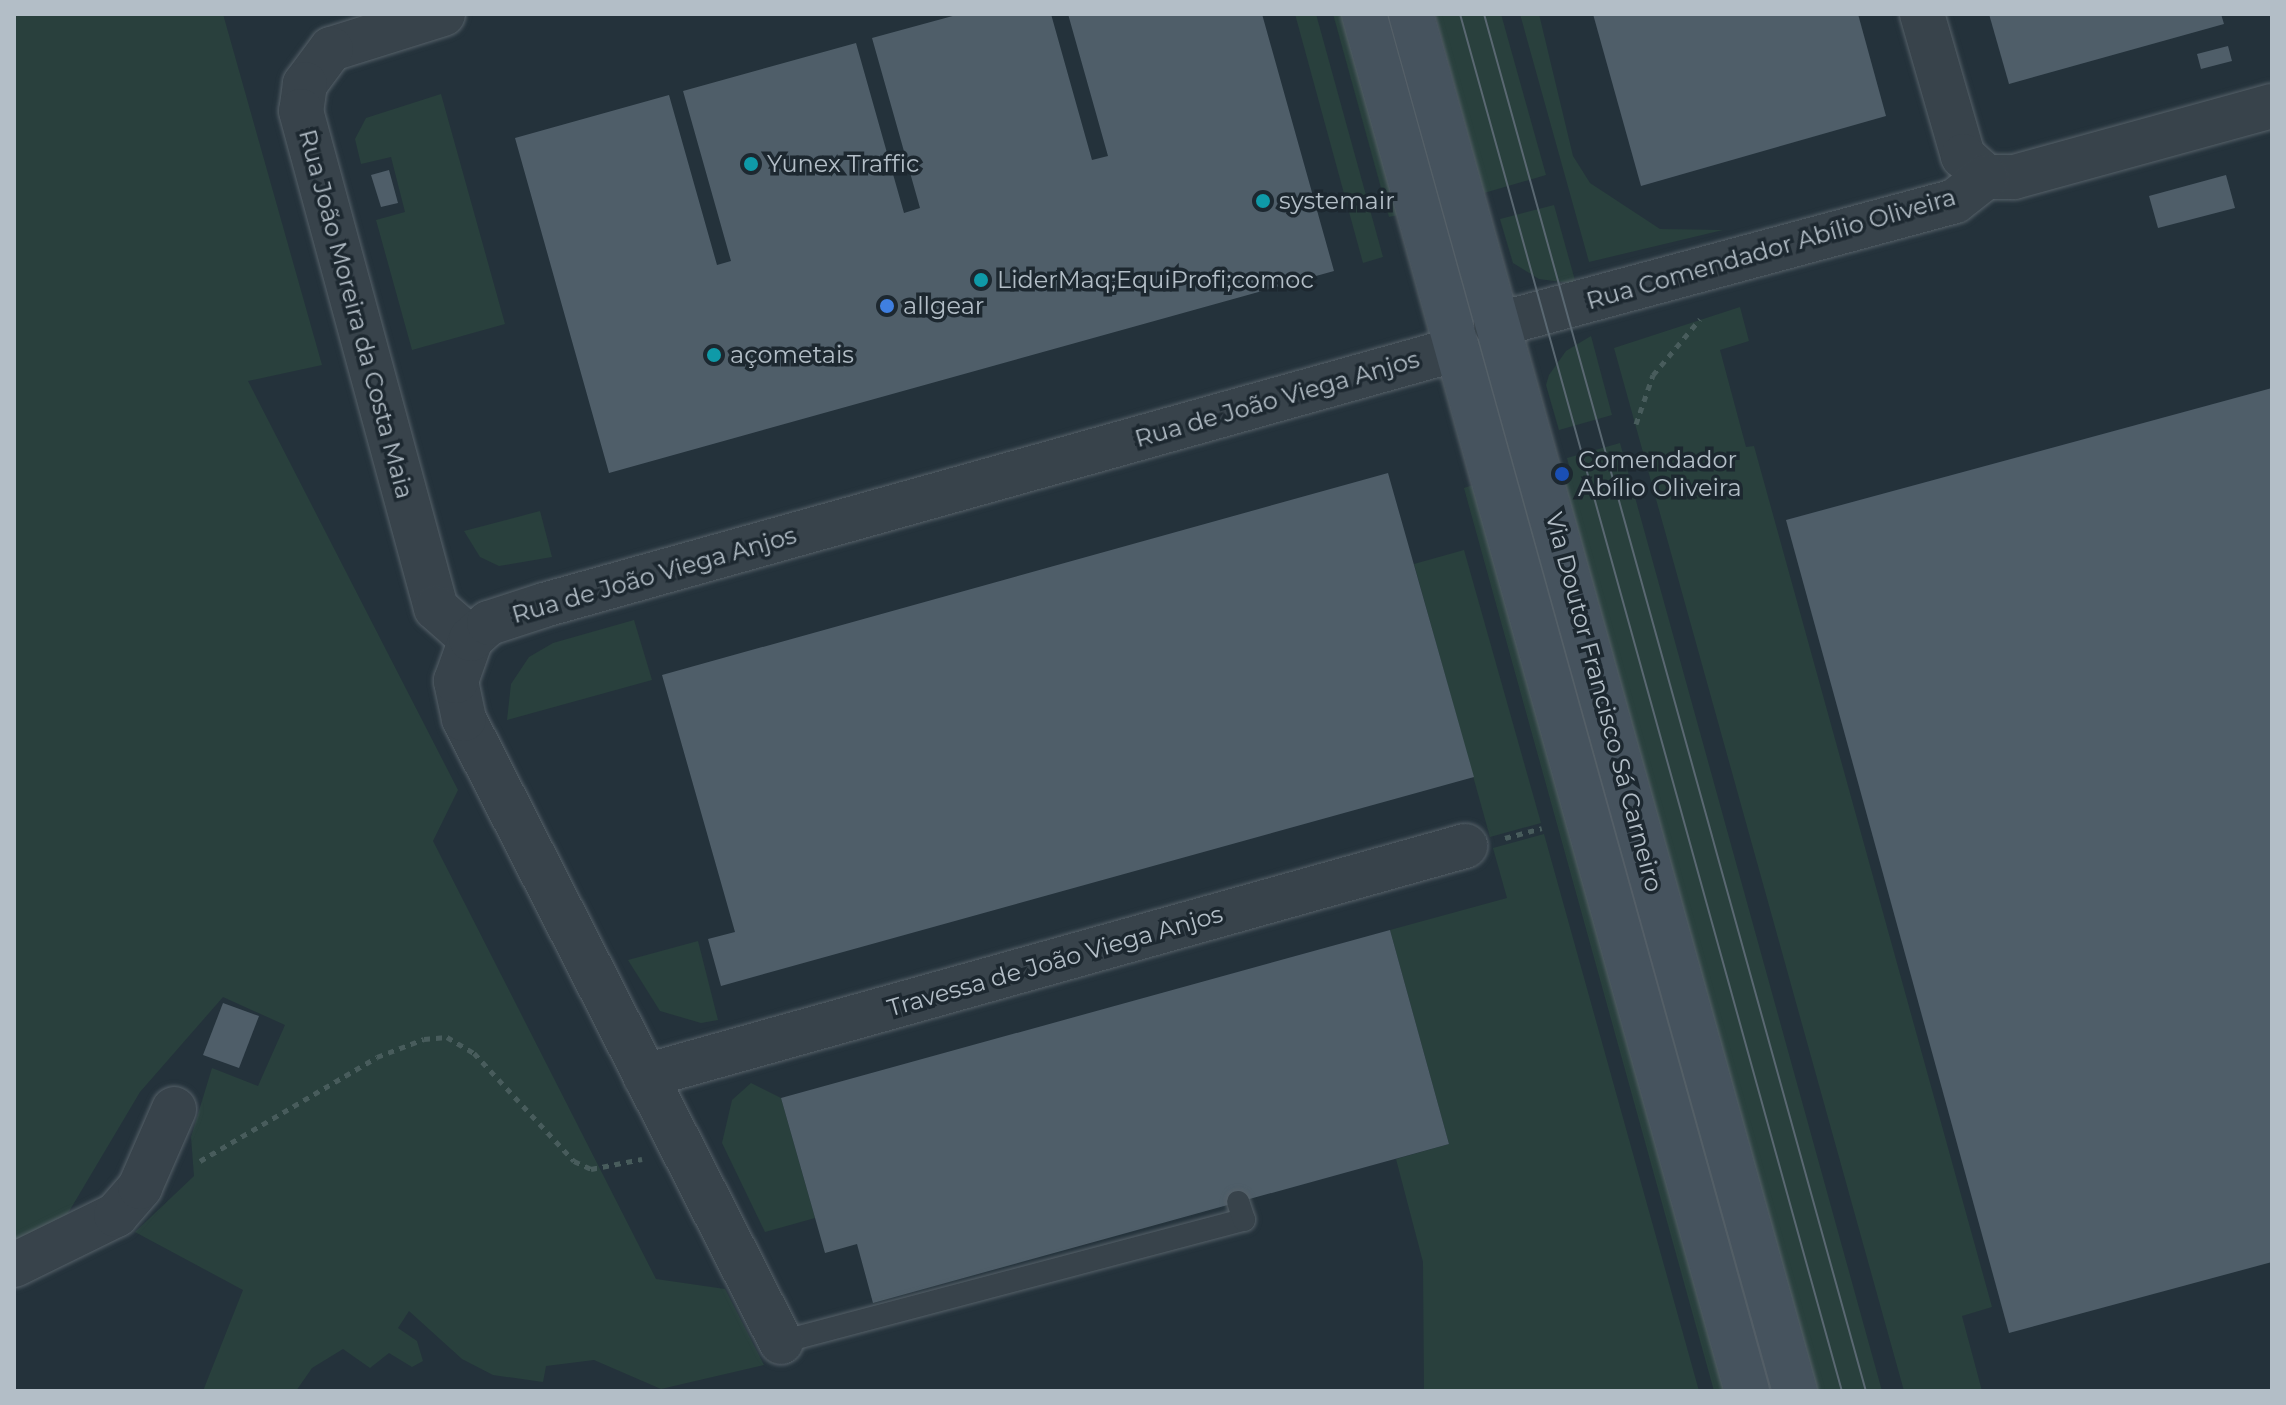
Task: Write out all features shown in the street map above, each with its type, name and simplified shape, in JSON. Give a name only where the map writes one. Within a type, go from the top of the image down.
[{"type":"main road","name":"Via Doutor Francisco Sá Carneiro","points":[[1364,14],[1747,1391]]},
{"type":"main road","name":"Via Doutor Francisco Sá Carneiro","points":[[1411,14],[1795,1391]]},
{"type":"street","name":"Rua João Moreira da Costa Maia","points":[[443,14],[331,49],[305,84],[301,111],[436,608],[471,639]]},
{"type":"street","points":[[1922,14],[1963,156],[1986,177]]},
{"type":"street","name":"Rua Comendador Abílio Oliveira","points":[[1496,325],[1955,201],[1986,177],[2014,177],[2272,106]]},
{"type":"street","name":"Rua de João Viega Anjos","points":[[471,639],[489,623],[519,612],[1457,349]]},
{"type":"street","points":[[471,639],[456,681],[464,719],[781,1342]]},
{"type":"street","name":"Travessa de João Viega Anjos","points":[[645,1076],[1478,844]]},
{"type":"street","points":[[14,1265],[116,1215],[146,1171],[174,1109]]},
{"type":"lane","points":[[781,1342],[1014,1272],[1187,1225],[1244,1220],[1238,1202]]},
{"type":"path","points":[[1636,424],[1653,375],[1700,319]]},
{"type":"path","points":[[1478,844],[1542,828]]},
{"type":"path","points":[[146,1171],[179,1171],[377,1057],[424,1039],[447,1037],[474,1053],[574,1161],[591,1169],[681,1146]]},
{"type":"green space","points":[[14,14],[223,14],[322,365],[248,381],[458,790],[433,841],[656,1279],[725,1289],[764,1365],[661,1389],[594,1360],[546,1366],[543,1382],[493,1375],[462,1359],[409,1311],[398,1328],[417,1341],[423,1361],[412,1367],[389,1353],[370,1368],[343,1349],[312,1368],[296,1391],[203,1391],[243,1290],[135,1232],[194,1176],[191,1137],[212,1068],[258,1086],[285,1025],[223,997],[140,1092],[58,1230],[14,1243]]},
{"type":"green space","points":[[1295,14],[1316,14],[1383,257],[1363,263]]},
{"type":"green space","points":[[1333,14],[1342,14],[1398,215],[1389,217]]},
{"type":"green space","points":[[1435,14],[1501,14],[1546,175],[1484,193]]},
{"type":"green space","points":[[1520,14],[1539,14],[1573,156],[1590,183],[1660,229],[1723,230],[1589,262]]},
{"type":"green space","points":[[441,94],[505,324],[412,350],[376,220],[405,212],[391,157],[361,164],[355,139],[366,118]]},
{"type":"green space","points":[[1554,205],[1576,284],[1539,279],[1513,263],[1500,219]]},
{"type":"green space","points":[[1740,307],[1749,341],[1720,350],[1746,447],[1754,446],[1992,1307],[1962,1316],[1982,1391],[1904,1391],[1614,348]]},
{"type":"green space","points":[[1591,336],[1612,415],[1559,430],[1546,385],[1549,375],[1566,351]]},
{"type":"green space","points":[[1620,443],[1882,1391],[1817,1391],[1563,476],[1571,473],[1567,458]]},
{"type":"green space","points":[[1473,485],[1724,1391],[1714,1391],[1464,488]]},
{"type":"green space","points":[[540,511],[552,557],[499,566],[480,557],[464,531]]},
{"type":"green space","points":[[1464,550],[1541,823],[1490,837],[1414,564]]},
{"type":"green space","points":[[634,620],[652,680],[507,720],[511,684],[529,657],[553,643]]},
{"type":"green space","points":[[1544,834],[1699,1391],[1424,1391],[1423,1262],[1396,1159],[1449,1144],[1390,930],[1507,898],[1493,848]]},
{"type":"green space","points":[[698,941],[718,1020],[701,1023],[660,1011],[628,960]]},
{"type":"green space","points":[[751,1083],[781,1098],[815,1218],[765,1232],[722,1143],[732,1100]]},
{"type":"building","points":[[960,14],[1051,14],[1092,160],[1108,156],[1068,14],[1262,14],[1334,271],[609,473],[515,138],[669,95],[717,265],[731,261],[683,91],[856,43],[904,213],[920,208],[872,38]]},
{"type":"building","points":[[1593,14],[1858,14],[1886,116],[1641,186]]},
{"type":"building","points":[[1989,14],[2221,14],[2224,24],[2009,84]]},
{"type":"building","points":[[2228,46],[2232,61],[2201,69],[2197,54]]},
{"type":"building","points":[[389,170],[398,203],[381,207],[371,175]]},
{"type":"building","points":[[2226,175],[2235,208],[2158,228],[2149,196]]},
{"type":"building","points":[[2272,388],[2272,1262],[2009,1333],[1786,520]]},
{"type":"building","points":[[1388,473],[1474,777],[721,986],[708,939],[735,932],[662,675]]},
{"type":"building","points":[[1390,930],[1449,1144],[873,1303],[857,1244],[825,1253],[781,1098]]},
{"type":"building","points":[[223,1003],[259,1016],[239,1068],[203,1055]]},
{"type":"tram line","points":[[1460,14],[1842,1391]]},
{"type":"tram line","points":[[1484,14],[1866,1391]]},
{"type":"place","name":"Yunex Traffic","points":[[751,164]]},
{"type":"place","name":"systemair","points":[[1263,201]]},
{"type":"place","name":"LiderMaq;EquiProfi;comoc","points":[[981,280]]},
{"type":"place","name":"allgear","points":[[887,306]]},
{"type":"place","name":"açometais","points":[[714,355]]},
{"type":"place","name":"Comendador Abílio Oliveira","points":[[1562,474]]}]
